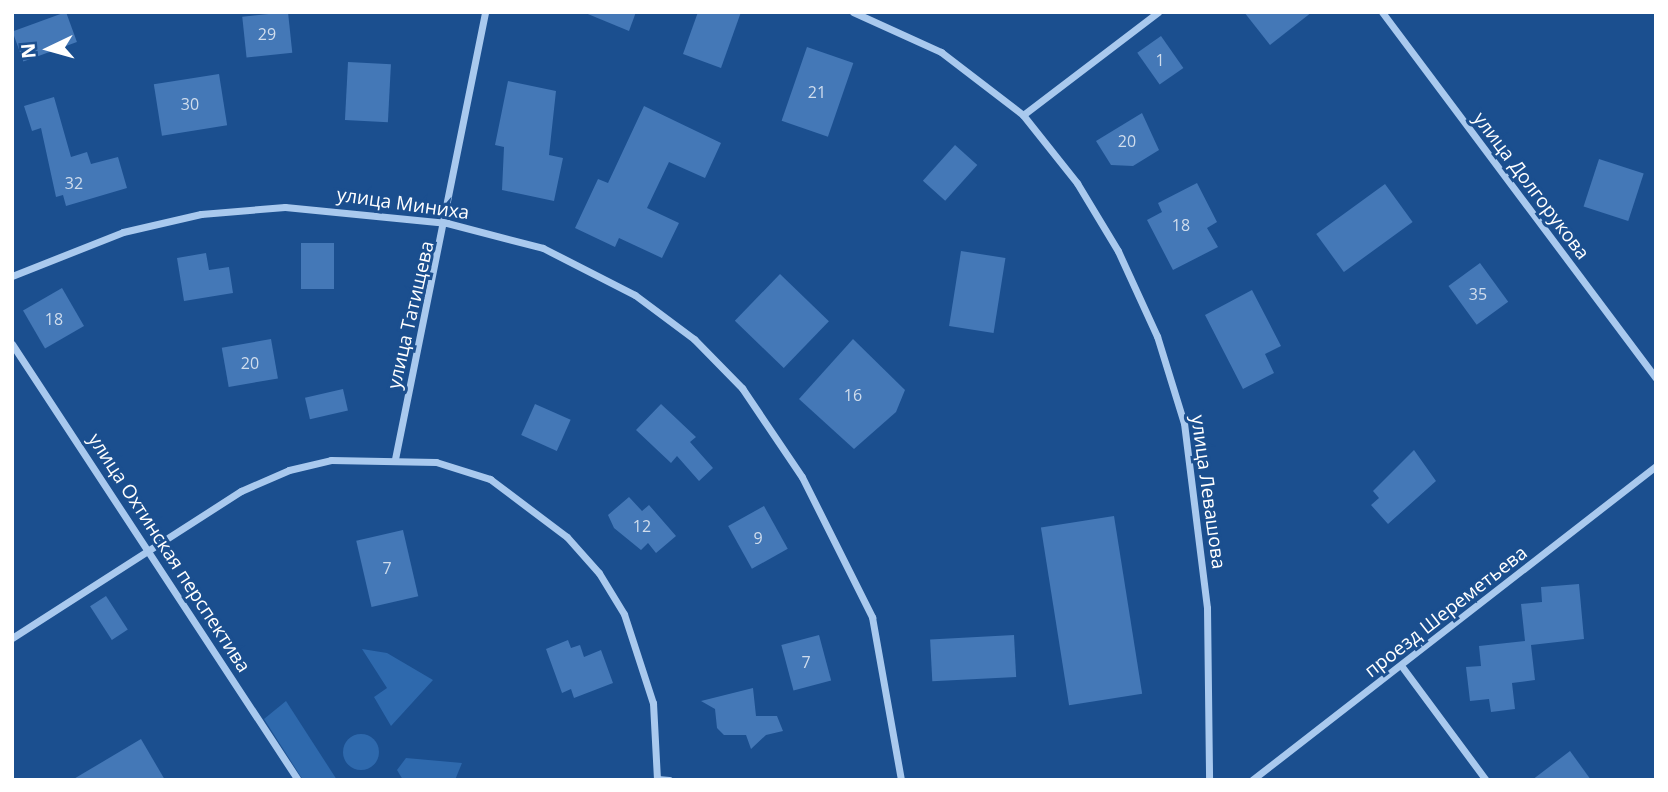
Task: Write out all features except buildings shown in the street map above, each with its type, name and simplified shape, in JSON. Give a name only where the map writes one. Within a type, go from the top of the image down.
[{"type":"street","name":"улица Татищева","points":[[395,459],[447,223],[485,12]]},
{"type":"street","name":"улица Левашова","points":[[853,12],[942,52],[1023,115],[1077,183],[1118,251],[1157,336],[1184,423],[1207,608],[1209,780]]},
{"type":"street","points":[[1023,115],[1158,12]]},
{"type":"street","name":"улица Долгорукова","points":[[1382,12],[1656,378]]},
{"type":"street","name":"улица Миниха","points":[[12,276],[123,232],[201,214],[324,208],[447,223],[542,248],[635,295],[694,339],[742,388],[802,477],[872,617],[901,780]]},
{"type":"street","name":"улица Охтинская перспектива","points":[[12,344],[298,780]]},
{"type":"street","points":[[12,638],[241,491],[289,470],[331,460],[395,459],[436,462],[490,479],[567,537],[599,573],[624,614],[653,703],[657,780],[669,780]]},
{"type":"street","name":"проезд Шереметьева","points":[[1252,780],[1403,668],[1656,466]]},
{"type":"street","points":[[1403,668],[1486,780]]},
{"type":"shaded area","points":[[362,649],[387,653],[433,680],[391,726],[374,697],[387,688]]},
{"type":"shaded area","points":[[286,701],[337,780],[303,780],[264,719]]},
{"type":"shaded area","points":[[361,734],[373,740],[379,752],[373,764],[361,770],[349,764],[343,752],[349,740]]},
{"type":"shaded area","points":[[406,758],[462,763],[455,780],[403,780],[397,770]]}]
